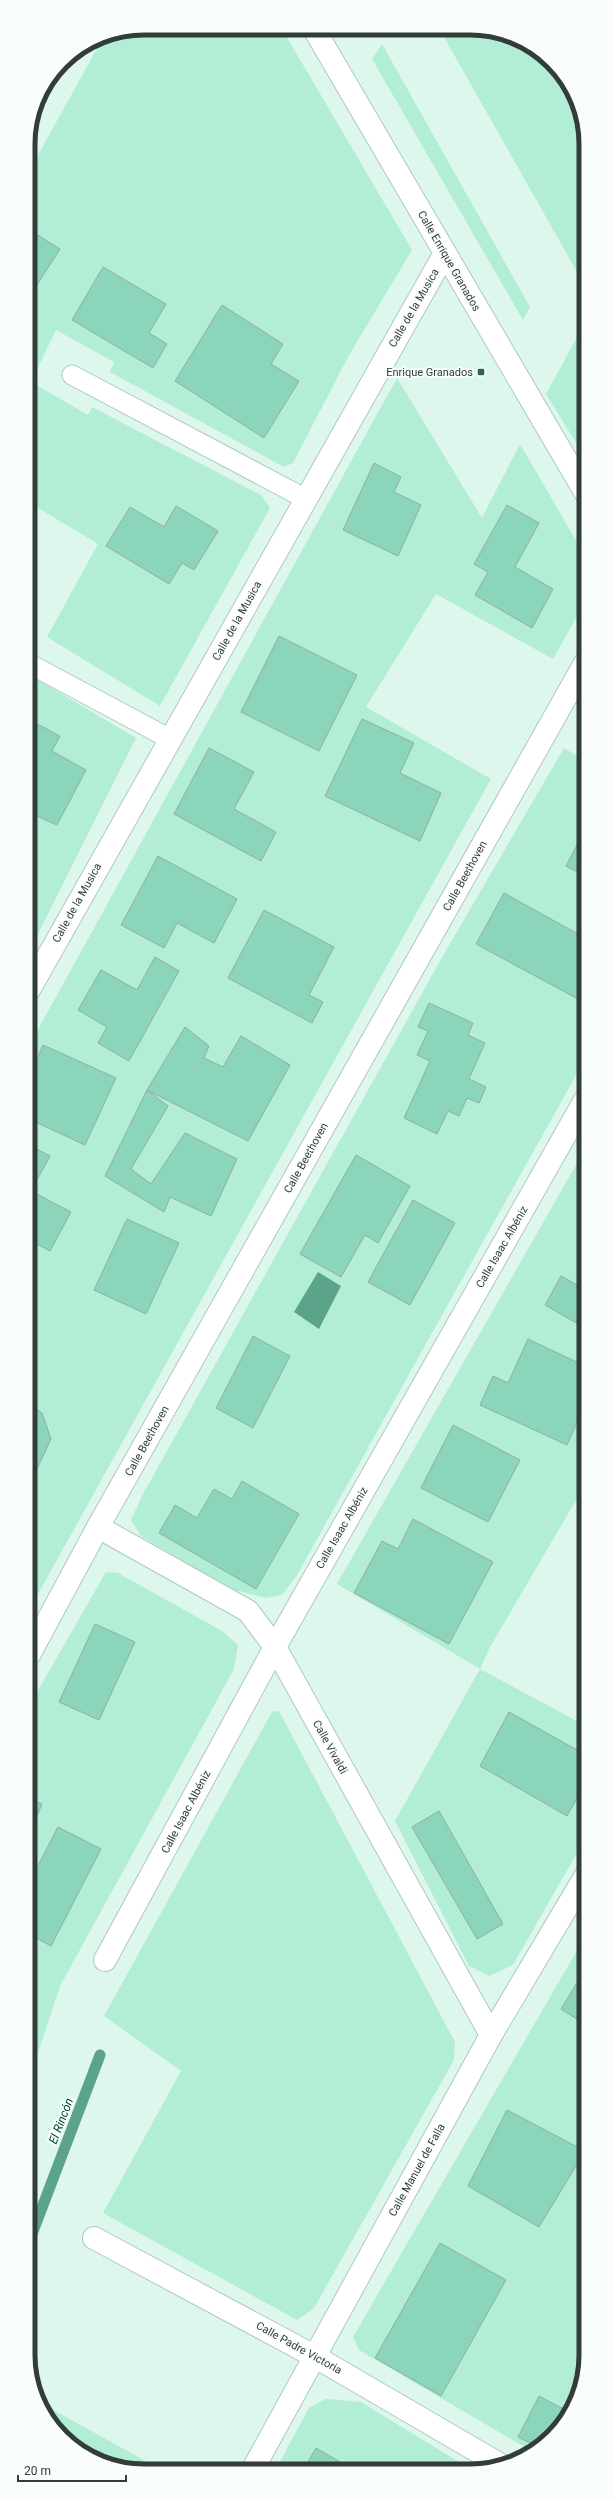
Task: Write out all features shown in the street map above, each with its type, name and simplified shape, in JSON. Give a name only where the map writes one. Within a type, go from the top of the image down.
[{"type":"street","name":"Calle Enrique Granados","points":[[323,35],[445,253],[579,482]]},
{"type":"street","name":"Calle de la Musica","points":[[35,964],[170,740],[445,253]]},
{"type":"street","name":"Calle Beethoven","points":[[35,1644],[98,1527],[579,674]]},
{"type":"street","name":"Calle Isaac Albéniz","points":[[106,1960],[275,1647],[579,1111]]},
{"type":"street","name":"Calle Vivaldi","points":[[98,1527],[248,1611],[275,1647],[491,2036]]},
{"type":"street","name":"Calle Manuel de Falla","points":[[256,2464],[491,2036],[579,1887]]},
{"type":"street","name":"Calle Padre Victoria","points":[[94,2238],[314,2356],[493,2461]]},
{"type":"lane","points":[[72,375],[306,499]]},
{"type":"lane","points":[[35,667],[170,740]]},
{"type":"shaded area","points":[[137,35],[286,35],[412,250],[348,357],[293,463],[284,467],[110,372],[114,362],[56,330],[35,374],[35,160],[99,44],[102,43]]},
{"type":"shaded area","points":[[443,35],[477,35],[491,37],[518,46],[536,57],[561,83],[573,109],[578,130],[579,275]]},
{"type":"shaded area","points":[[382,44],[530,307],[523,320],[372,59]]},
{"type":"shaded area","points":[[579,334],[579,447],[546,394]]},
{"type":"shaded area","points":[[397,378],[482,518],[520,444],[579,546],[579,613],[553,659],[436,594],[366,707],[491,779],[35,1599],[35,1035]]},
{"type":"shaded area","points":[[35,384],[88,415],[92,407],[261,495],[270,508],[160,706],[47,637],[98,544],[35,506]]},
{"type":"shaded area","points":[[35,678],[136,738],[35,940]]},
{"type":"shaded area","points":[[564,748],[579,757],[579,1070],[297,1575],[282,1595],[266,1598],[230,1589],[141,1536],[131,1520],[143,1494],[440,961]]},
{"type":"shaded area","points":[[579,1160],[579,1495],[490,1647],[480,1669],[337,1584]]},
{"type":"shaded area","points":[[318,1272],[341,1286],[319,1329],[294,1312]]},
{"type":"shaded area","points":[[106,1572],[118,1573],[222,1631],[238,1645],[234,1669],[60,1986],[35,2062],[35,1696]]},
{"type":"shaded area","points":[[480,1669],[579,1722],[579,1849],[513,1965],[489,1976],[469,1966],[395,1821]]},
{"type":"shaded area","points":[[279,1711],[455,2042],[454,2060],[314,2308],[297,2320],[103,2213],[181,2071],[104,2016],[272,1712]]},
{"type":"shaded area","points":[[579,1947],[579,2362],[571,2397],[561,2416],[542,2437],[527,2448],[359,2350],[353,2337]]},
{"type":"shaded area","points":[[326,2399],[361,2402],[462,2464],[279,2464],[309,2408]]},
{"type":"shaded area","points":[[48,2407],[151,2464],[123,2462],[102,2456],[89,2449],[67,2432],[57,2421]]},
{"type":"building","points":[[35,233],[60,249],[35,288]]},
{"type":"building","points":[[103,267],[166,304],[149,333],[167,344],[153,368],[72,320]]},
{"type":"building","points":[[222,305],[283,344],[271,364],[299,381],[264,438],[175,381]]},
{"type":"building","points":[[374,463],[401,477],[394,492],[421,505],[398,556],[343,530]]},
{"type":"building","points":[[507,505],[539,523],[515,567],[553,589],[532,628],[475,595],[488,572],[474,564]]},
{"type":"building","points":[[176,506],[218,531],[194,570],[182,563],[169,584],[106,546],[130,507],[164,527]]},
{"type":"building","points":[[279,636],[357,675],[319,751],[241,712]]},
{"type":"building","points":[[362,719],[414,743],[400,773],[441,793],[420,841],[325,796]]},
{"type":"building","points":[[35,723],[60,736],[52,751],[86,770],[57,825],[35,815]]},
{"type":"building","points":[[209,748],[254,772],[234,809],[276,832],[261,861],[174,814]]},
{"type":"building","points":[[579,841],[579,873],[566,866]]},
{"type":"building","points":[[158,856],[237,899],[214,943],[177,923],[164,948],[121,925]]},
{"type":"building","points":[[504,893],[579,935],[579,997],[578,999],[476,944]]},
{"type":"building","points":[[264,910],[334,947],[309,995],[323,1002],[312,1023],[228,978]]},
{"type":"building","points":[[155,957],[179,971],[129,1061],[98,1043],[107,1027],[78,1010],[101,970],[137,990]]},
{"type":"building","points":[[429,1003],[473,1023],[468,1035],[485,1043],[469,1079],[486,1087],[479,1103],[467,1098],[459,1116],[448,1111],[437,1134],[404,1118],[430,1061],[417,1055],[428,1031],[418,1027]]},
{"type":"building","points":[[185,1027],[209,1046],[204,1058],[223,1067],[241,1036],[290,1065],[248,1141],[147,1090]]},
{"type":"building","points":[[43,1045],[116,1078],[85,1145],[35,1122],[35,1063]]},
{"type":"building","points":[[147,1090],[168,1106],[131,1169],[151,1184],[185,1133],[237,1159],[211,1216],[170,1197],[164,1212],[105,1176]]},
{"type":"building","points":[[35,1148],[50,1156],[35,1184]]},
{"type":"building","points":[[356,1155],[410,1186],[378,1243],[365,1235],[341,1277],[300,1254]]},
{"type":"building","points":[[35,1193],[71,1212],[50,1251],[35,1243]]},
{"type":"building","points":[[413,1200],[455,1223],[410,1305],[368,1282]]},
{"type":"building","points":[[127,1219],[179,1243],[146,1314],[94,1290]]},
{"type":"building","points":[[561,1276],[579,1286],[579,1325],[545,1305]]},
{"type":"building","points":[[253,1336],[290,1356],[253,1428],[216,1408]]},
{"type":"building","points":[[528,1339],[579,1363],[579,1418],[567,1445],[480,1405],[493,1376],[508,1383]]},
{"type":"building","points":[[35,1408],[42,1413],[51,1439],[35,1473]]},
{"type":"building","points":[[453,1425],[520,1460],[488,1522],[421,1488]]},
{"type":"building","points":[[242,1481],[299,1514],[256,1589],[159,1533],[175,1505],[197,1518],[214,1489],[232,1499]]},
{"type":"building","points":[[413,1519],[493,1562],[449,1644],[354,1593],[382,1541],[398,1549]]},
{"type":"building","points":[[95,1624],[135,1642],[99,1720],[59,1702]]},
{"type":"building","points":[[509,1712],[579,1751],[579,1795],[567,1816],[480,1766]]},
{"type":"building","points":[[35,1801],[42,1804],[35,1821]]},
{"type":"building","points":[[439,1811],[503,1924],[477,1939],[412,1827]]},
{"type":"building","points":[[58,1827],[101,1849],[51,1946],[35,1937],[35,1871]]},
{"type":"building","points":[[579,1979],[579,2021],[561,2009]]},
{"type":"building","points":[[507,2110],[579,2148],[579,2161],[539,2227],[468,2186]]},
{"type":"building","points":[[440,2243],[506,2280],[441,2396],[375,2358]]},
{"type":"building","points":[[539,2396],[564,2409],[557,2421],[533,2444],[518,2437]]},
{"type":"building","points":[[316,2448],[344,2464],[307,2464]]},
{"type":"waterway","name":"El Rincón","points":[[35,2226],[100,2055]]},
{"type":"place","name":"Enrique Granados","points":[[481,372]]}]
